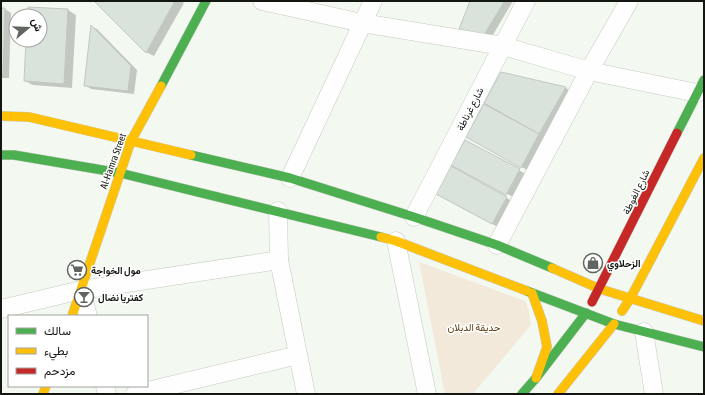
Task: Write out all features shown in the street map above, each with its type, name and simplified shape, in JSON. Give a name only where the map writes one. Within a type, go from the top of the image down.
[{"type":"main road","name":"Al-Hamra Street","points":[[72,315],[131,141],[206,1]]},
{"type":"main road","name":"شارع الغوطة","points":[[522,394],[586,313],[600,289],[701,87]]},
{"type":"main road","points":[[1,116],[29,117],[290,178],[497,245],[600,289],[630,300],[704,321]]},
{"type":"main road","points":[[1,156],[14,155],[120,173],[396,241],[614,324],[704,347]]},
{"type":"main road","points":[[558,394],[614,324],[630,300],[704,158]]},
{"type":"main road","points":[[532,293],[542,322],[547,347],[536,378]]},
{"type":"street","points":[[262,1],[362,23],[502,46],[589,71],[701,87]]},
{"type":"street","points":[[290,178],[373,1]]},
{"type":"street","name":"شارع غرناطة","points":[[414,217],[526,1]]},
{"type":"street","points":[[497,245],[589,71],[629,1]]},
{"type":"street","points":[[278,211],[279,260],[306,394]]},
{"type":"street","points":[[396,241],[427,394]]},
{"type":"street","points":[[1,309],[81,290],[279,260]]},
{"type":"street","points":[[81,290],[88,315]]},
{"type":"street","points":[[644,332],[654,394]]},
{"type":"street","points":[[135,394],[298,355]]},
{"type":"green space","name":"حديقة الدبلان","points":[[419,262],[525,301],[529,311],[531,325],[473,394],[445,394]]},
{"type":"building","points":[[94,1],[175,1],[146,53]]},
{"type":"building","points":[[470,1],[504,2],[484,35],[459,29]]},
{"type":"building","points":[[28,7],[48,8],[28,8]]},
{"type":"building","points":[[1,8],[5,8],[3,75],[1,75]]},
{"type":"building","points":[[48,8],[68,9],[64,84],[24,81],[26,48],[48,48]]},
{"type":"building","points":[[91,25],[131,66],[128,91],[84,86]]},
{"type":"building","points":[[501,72],[566,87],[539,134],[484,103]]},
{"type":"building","points":[[484,104],[539,134],[521,168],[466,137]]},
{"type":"building","points":[[465,140],[520,169],[506,195],[451,165]]},
{"type":"building","points":[[451,166],[507,197],[492,224],[436,194]]},
{"type":"traffic: fast","points":[[161,86],[206,1]]},
{"type":"traffic: fast","points":[[677,133],[704,80]]},
{"type":"traffic: fast","points":[[1,155],[14,155],[120,173],[381,237]]},
{"type":"traffic: fast","points":[[191,155],[290,178],[497,245],[552,268]]},
{"type":"traffic: fast","points":[[527,291],[614,324],[704,347]]},
{"type":"traffic: fast","points":[[522,394],[586,313]]},
{"type":"traffic: slow","points":[[72,315],[131,141],[161,86]]},
{"type":"traffic: slow","points":[[1,116],[29,117],[191,155]]},
{"type":"traffic: slow","points":[[622,311],[630,299],[704,158]]},
{"type":"traffic: slow","points":[[381,237],[396,241],[527,291]]},
{"type":"traffic: slow","points":[[552,268],[600,289],[704,321]]},
{"type":"traffic: slow","points":[[532,293],[542,321],[547,347],[536,378]]},
{"type":"traffic: slow","points":[[558,394],[614,324]]},
{"type":"traffic: slow","points":[[43,394],[46,387]]},
{"type":"traffic: jam","points":[[592,302],[677,133]]},
{"type":"place","name":"الزحلاوي","points":[[593,263]]},
{"type":"place","name":"مول الخواجة","points":[[77,270]]},
{"type":"place","name":"كفتريا نضال","points":[[84,297]]}]
